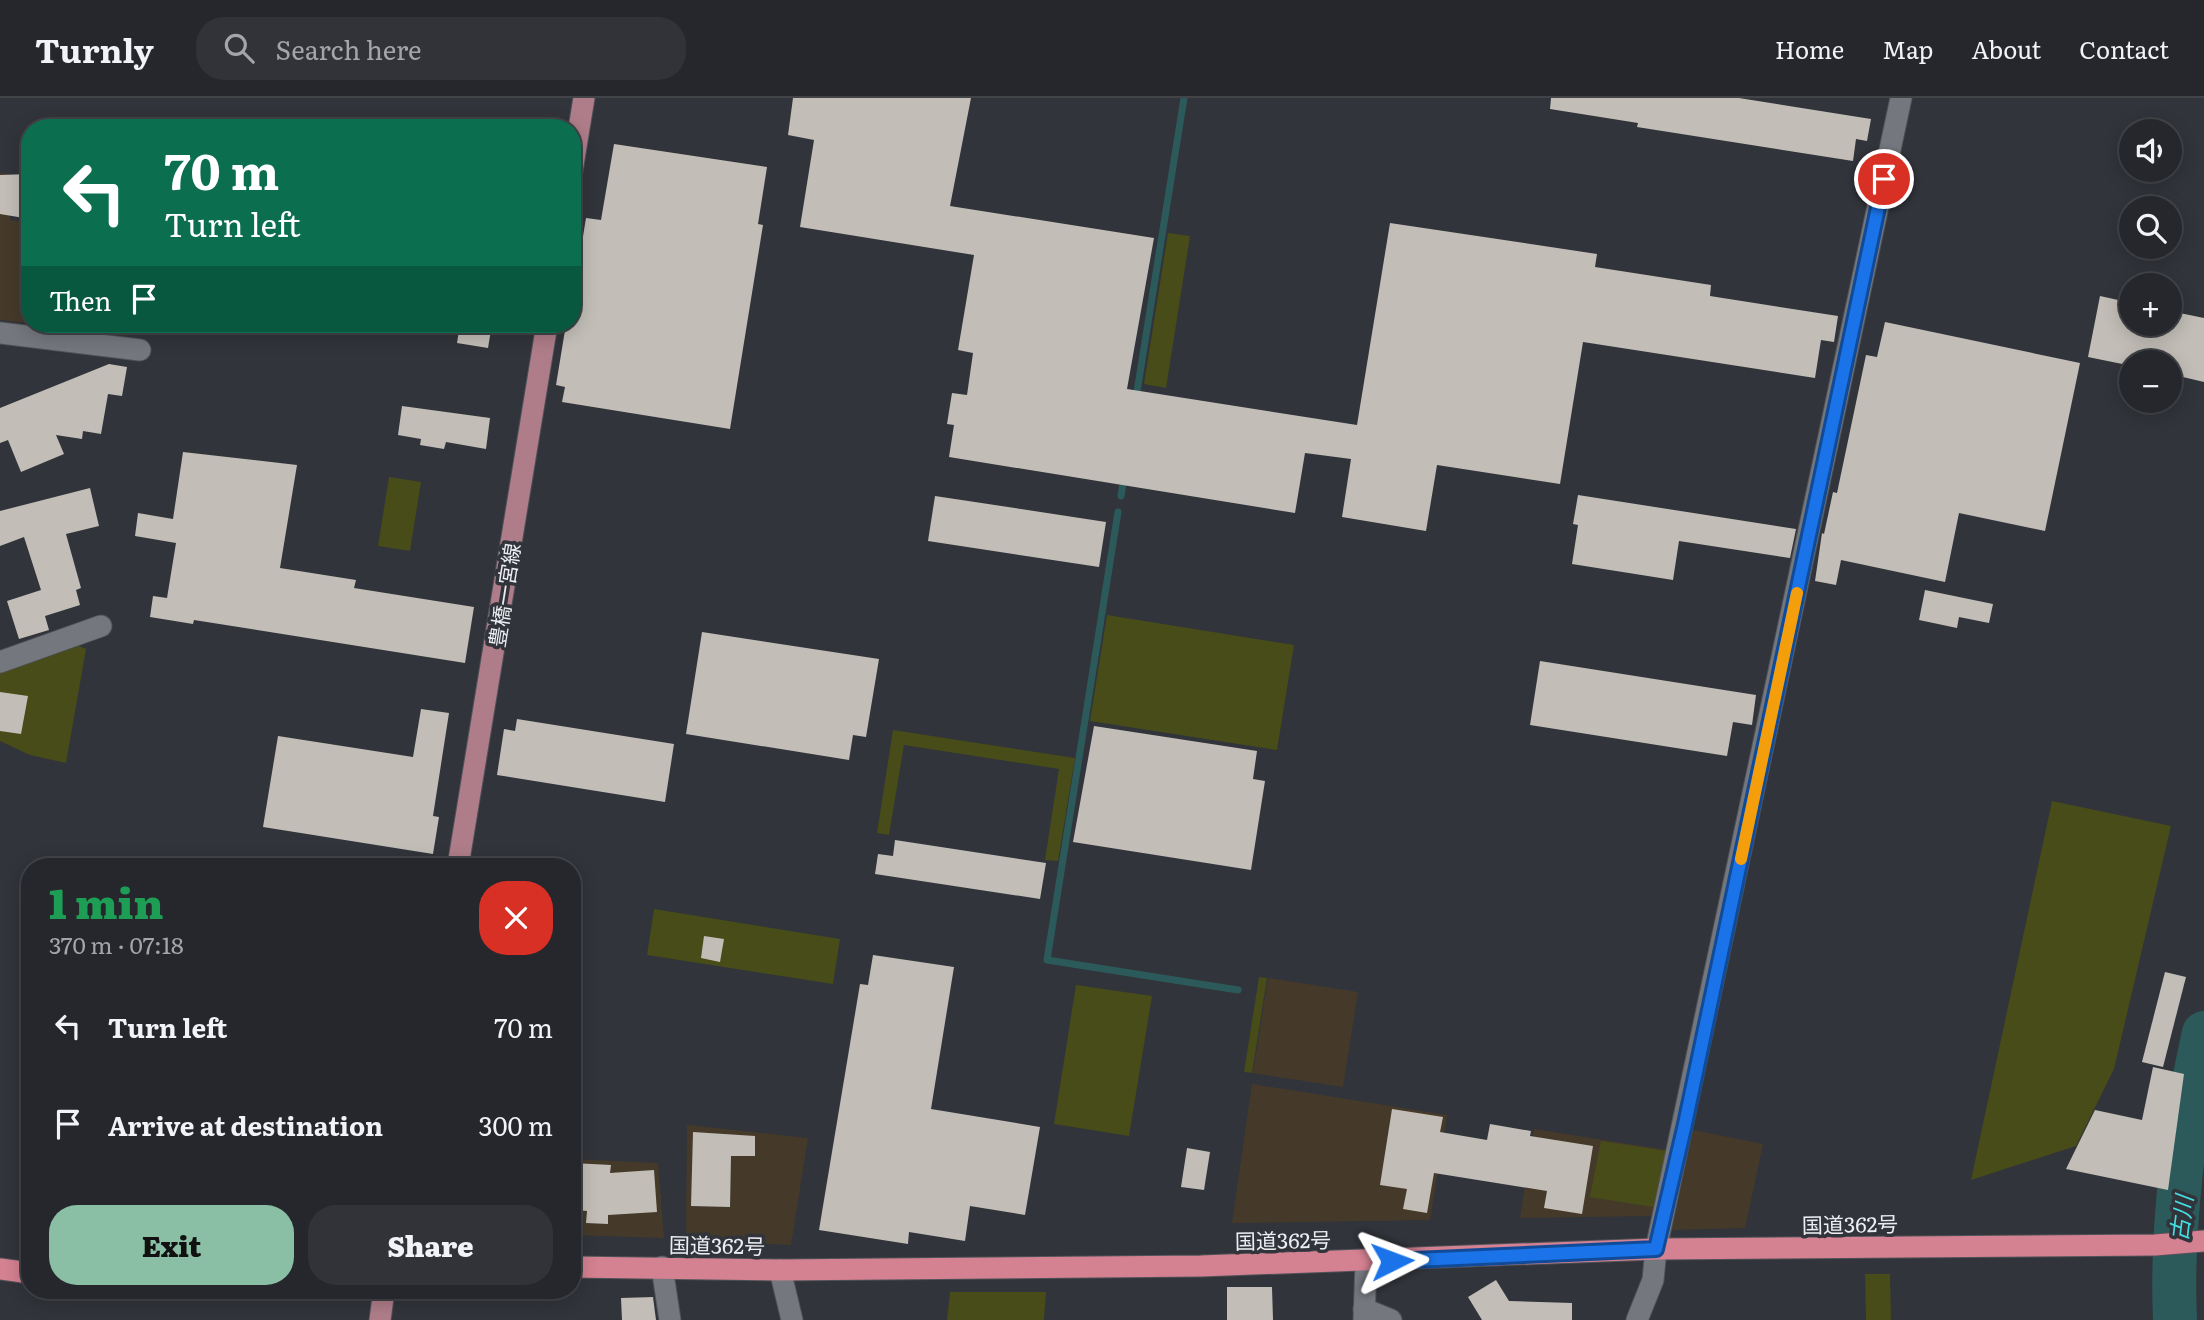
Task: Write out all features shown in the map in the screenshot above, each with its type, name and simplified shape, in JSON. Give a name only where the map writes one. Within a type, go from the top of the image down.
[{"type":"highway","name":"国道362号","points":[[581,1267],[780,1270],[1366,1262],[1656,1249],[2199,1241]]},
{"type":"highway","points":[[0,1269],[21,1272]]},
{"type":"main road","points":[[581,119],[584,98]]},
{"type":"main road","name":"豊橋一宮線","points":[[459,858],[546,333]]},
{"type":"main road","points":[[380,1320],[383,1299]]},
{"type":"street","points":[[1637,1320],[1653,1280],[1656,1249],[1685,1124],[1901,98]]},
{"type":"street","points":[[0,333],[140,350]]},
{"type":"street","points":[[0,662],[101,626]]},
{"type":"street","points":[[1366,1262],[1364,1314],[1391,1320]]},
{"type":"street","points":[[662,1267],[670,1320]]},
{"type":"street","points":[[780,1270],[792,1320]]},
{"type":"shaded area","points":[[0,173],[8,174],[10,220],[21,222],[21,322],[0,320]]},
{"type":"shaded area","points":[[105,333],[129,333],[127,336]]},
{"type":"shaded area","points":[[1268,978],[1358,992],[1343,1087],[1253,1073]]},
{"type":"shaded area","points":[[1252,1084],[1447,1115],[1430,1220],[1232,1223]]},
{"type":"shaded area","points":[[687,1125],[808,1138],[791,1245],[686,1240]]},
{"type":"shaded area","points":[[1534,1129],[1667,1150],[1652,1216],[1520,1218]]},
{"type":"shaded area","points":[[1693,1130],[1763,1144],[1745,1228],[1672,1230]]},
{"type":"shaded area","points":[[581,1159],[658,1163],[664,1238],[581,1235]]},
{"type":"green space","points":[[1168,233],[1190,236],[1166,388],[1144,384]]},
{"type":"green space","points":[[389,477],[421,482],[410,551],[378,546]]},
{"type":"green space","points":[[1107,615],[1294,645],[1277,750],[1090,721]]},
{"type":"green space","points":[[79,646],[86,649],[66,763],[30,755],[0,741],[0,673]]},
{"type":"green space","points":[[893,730],[1075,758],[1058,861],[1045,860],[1059,769],[904,745],[889,835],[877,833]]},
{"type":"green space","points":[[2052,801],[2171,826],[2114,1069],[2076,1146],[1971,1180]]},
{"type":"green space","points":[[654,909],[840,939],[833,984],[647,955]]},
{"type":"green space","points":[[1259,977],[1267,978],[1252,1073],[1244,1072]]},
{"type":"green space","points":[[1076,985],[1152,996],[1129,1136],[1054,1124]]},
{"type":"green space","points":[[1601,1141],[1666,1151],[1653,1207],[1590,1197]]},
{"type":"green space","points":[[1865,1274],[1890,1274],[1891,1320],[1866,1320]]},
{"type":"green space","points":[[950,1292],[1046,1292],[1044,1320],[947,1320]]},
{"type":"building","points":[[793,98],[971,98],[950,206],[1154,238],[1127,389],[1357,425],[1390,223],[1597,254],[1595,267],[1711,285],[1710,296],[1838,316],[1834,342],[1821,340],[1815,378],[1583,342],[1560,484],[1437,465],[1426,531],[1342,517],[1351,459],[1305,453],[1295,513],[949,457],[954,425],[947,424],[952,393],[967,395],[973,353],[958,350],[974,255],[800,227],[814,140],[788,135]]},
{"type":"building","points":[[1551,98],[1739,98],[1871,119],[1867,141],[1856,139],[1853,161],[1637,127],[1638,123],[1550,109]]},
{"type":"building","points":[[614,144],[767,167],[758,224],[763,225],[730,429],[562,402],[565,387],[556,385],[565,333],[581,333],[581,249],[586,218],[601,220]]},
{"type":"building","points":[[21,174],[21,218],[0,214],[0,175]]},
{"type":"building","points":[[2100,296],[2119,300],[2119,336],[2182,336],[2182,313],[2204,318],[2204,382],[2182,377],[2182,350],[2119,350],[2119,363],[2088,357]]},
{"type":"building","points":[[1885,322],[2080,363],[2045,531],[1959,513],[1945,582],[1841,560],[1836,585],[1815,581],[1822,533],[1824,534],[1833,492],[1837,493],[1866,355],[1877,357]]},
{"type":"building","points":[[459,333],[490,333],[488,348],[457,343]]},
{"type":"building","points":[[109,364],[127,367],[122,396],[108,394],[101,434],[83,431],[82,439],[56,435],[64,454],[21,472],[8,440],[0,443],[0,408]]},
{"type":"building","points":[[402,406],[490,418],[486,449],[446,442],[444,449],[420,445],[421,439],[398,435]]},
{"type":"building","points":[[183,452],[297,465],[280,568],[356,580],[354,588],[474,607],[465,663],[194,620],[193,624],[150,617],[153,596],[167,598],[176,543],[135,536],[138,513],[173,519]]},
{"type":"building","points":[[90,488],[99,526],[66,534],[81,588],[76,590],[80,605],[45,616],[49,630],[19,639],[7,601],[41,590],[24,537],[0,546],[0,511]]},
{"type":"building","points":[[1578,495],[1796,529],[1790,558],[1679,541],[1673,580],[1572,564],[1578,525],[1573,524]]},
{"type":"building","points":[[935,496],[1106,522],[1099,567],[928,541]]},
{"type":"building","points":[[1925,590],[1993,604],[1989,623],[1959,617],[1957,628],[1919,620]]},
{"type":"building","points":[[702,632],[879,659],[866,737],[853,735],[849,760],[686,734]]},
{"type":"building","points":[[1540,661],[1756,695],[1752,725],[1733,722],[1727,756],[1530,725]]},
{"type":"building","points":[[0,692],[28,696],[21,734],[0,731]]},
{"type":"building","points":[[421,709],[449,713],[433,816],[439,817],[433,854],[263,827],[278,736],[413,757]]},
{"type":"building","points":[[517,719],[674,744],[665,802],[497,775],[504,729],[515,731]]},
{"type":"building","points":[[1094,726],[1257,751],[1253,779],[1265,781],[1251,870],[1073,842]]},
{"type":"building","points":[[895,840],[1046,863],[1040,899],[875,874],[878,854],[893,856]]},
{"type":"building","points":[[704,936],[724,939],[720,962],[701,958]]},
{"type":"building","points":[[873,955],[954,967],[931,1109],[1040,1127],[1025,1215],[970,1206],[965,1241],[909,1232],[908,1244],[819,1230],[860,984],[868,985]]},
{"type":"building","points":[[2165,972],[2186,977],[2163,1067],[2142,1062]]},
{"type":"building","points":[[2153,1067],[2184,1074],[2168,1190],[2066,1169],[2095,1110],[2142,1120]]},
{"type":"building","points":[[1392,1109],[1443,1117],[1440,1132],[1487,1140],[1490,1124],[1531,1131],[1530,1136],[1593,1146],[1582,1214],[1544,1208],[1547,1191],[1434,1173],[1427,1213],[1403,1209],[1407,1189],[1380,1185]]},
{"type":"building","points":[[693,1132],[755,1136],[755,1156],[731,1156],[730,1207],[691,1206]]},
{"type":"building","points":[[1187,1148],[1210,1152],[1204,1190],[1181,1187]]},
{"type":"building","points":[[581,1163],[611,1165],[610,1173],[654,1170],[657,1212],[608,1215],[608,1224],[586,1223],[587,1211],[581,1211]]},
{"type":"building","points":[[1496,1280],[1509,1301],[1572,1303],[1572,1320],[1482,1320],[1468,1297]]},
{"type":"building","points":[[1227,1287],[1272,1287],[1273,1320],[1227,1320]]},
{"type":"building","points":[[653,1297],[656,1320],[622,1320],[621,1298]]},
{"type":"waterway","points":[[1136,398],[1184,98]]},
{"type":"waterway","points":[[1121,496],[1124,476]]},
{"type":"waterway","points":[[1118,512],[1047,960],[1238,990]]},
{"type":"waterway","name":"古川","points":[[2175,1320],[2175,1250],[2180,1176],[2190,1102],[2204,1033]]},
{"type":"slow traffic","points":[[1741,859],[1797,593]]},
{"type":"route","points":[[1392,1261],[1656,1249],[1685,1124],[1884,179]]}]
